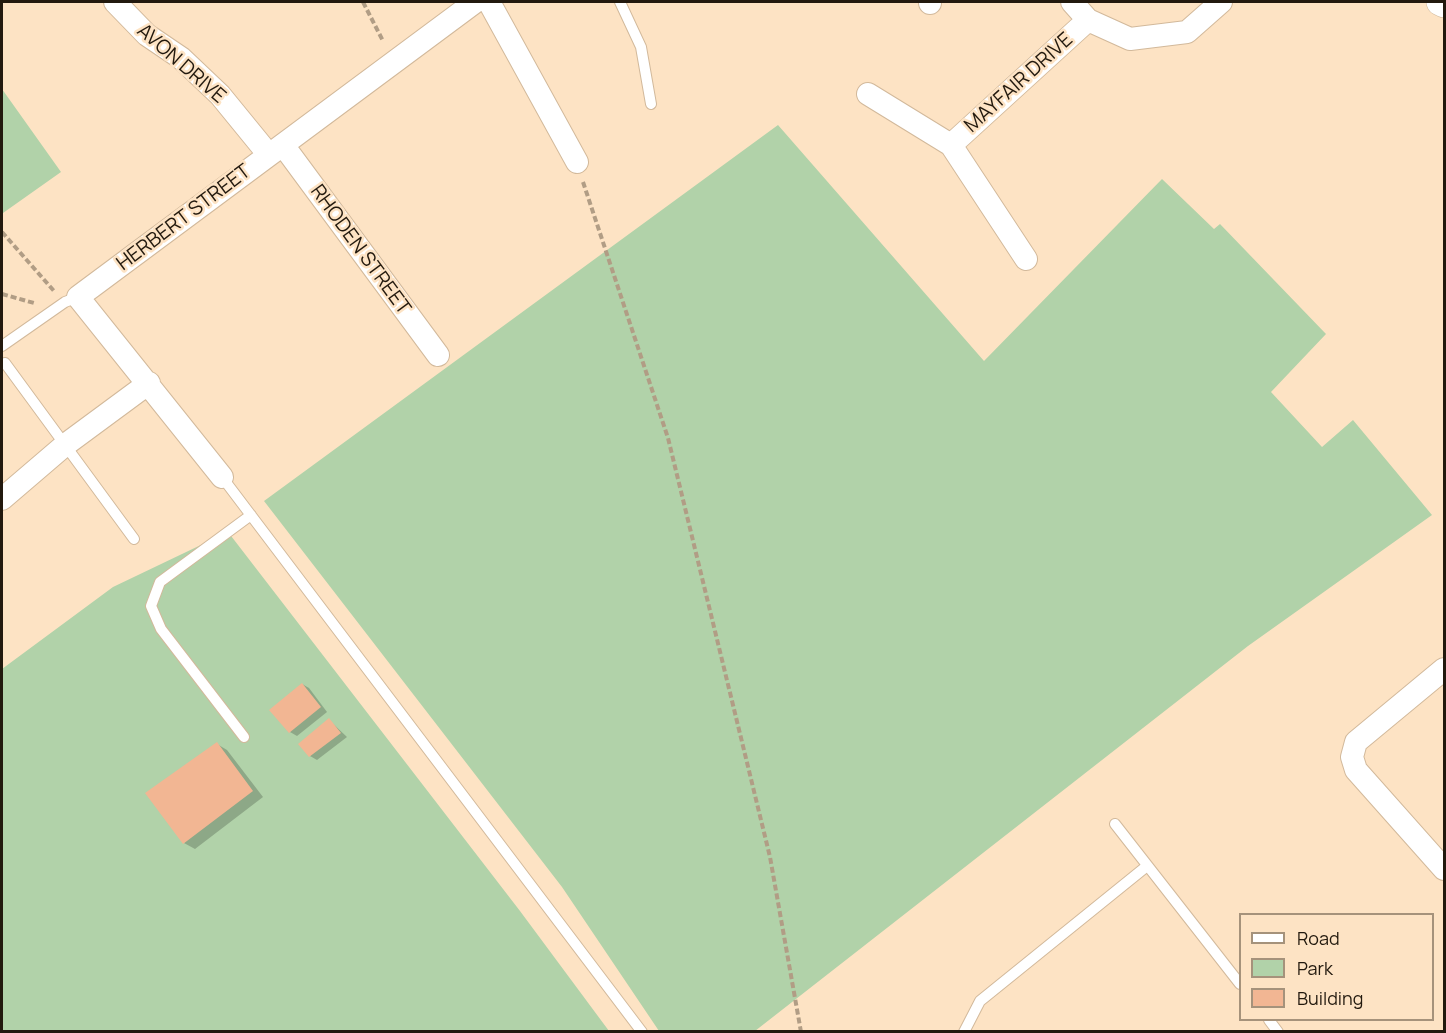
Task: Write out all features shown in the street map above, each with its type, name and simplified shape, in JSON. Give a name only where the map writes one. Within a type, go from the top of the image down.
[{"type":"street","name":"AVON DRIVE","points":[[115,2],[147,35],[181,58],[276,150]]},
{"type":"street","name":"HERBERT STREET","points":[[71,300],[475,2]]},
{"type":"street","points":[[489,2],[577,162]]},
{"type":"street","name":"MAYFAIR DRIVE","points":[[1072,2],[1088,20],[1130,39],[1187,32],[1221,2]]},
{"type":"street","points":[[1440,2],[1444,4]]},
{"type":"street","name":"MAYFAIR DRIVE","points":[[951,145],[1088,20]]},
{"type":"street","name":"MAYFAIR DRIVE","points":[[868,94],[951,145],[1026,259]]},
{"type":"street","name":"RHODEN STREET","points":[[276,150],[438,356]]},
{"type":"street","points":[[71,300],[149,383],[222,477]]},
{"type":"street","points":[[2,499],[64,445],[149,383]]},
{"type":"street","points":[[1444,669],[1356,742],[1352,757],[1356,770],[1444,869]]},
{"type":"lane","points":[[620,2],[641,47],[651,104]]},
{"type":"lane","points":[[2,346],[71,300]]},
{"type":"lane","points":[[5,363],[134,539]]},
{"type":"lane","points":[[222,477],[642,1032]]},
{"type":"lane","points":[[244,737],[161,629],[151,606],[160,582],[250,515]]},
{"type":"lane","points":[[1115,824],[1239,983]]},
{"type":"lane","points":[[964,1032],[980,1001],[1147,866]]},
{"type":"path","points":[[363,2],[394,62]]},
{"type":"path","points":[[577,162],[668,438],[771,857],[801,1032]]},
{"type":"path","points":[[2,232],[71,300]]},
{"type":"green space","points":[[2,89],[61,172],[3,213],[2,212]]},
{"type":"green space","points":[[778,125],[984,361],[1162,179],[1214,229],[1220,224],[1326,334],[1271,392],[1322,447],[1353,420],[1432,515],[1248,646],[755,1031],[659,1031],[562,887],[264,501]]},
{"type":"green space","points":[[228,532],[520,911],[609,1031],[2,1032],[2,669],[113,587]]},
{"type":"building","points":[[302,683],[321,707],[289,733],[269,710]]},
{"type":"building","points":[[329,718],[341,733],[309,757],[298,744]]},
{"type":"building","points":[[217,742],[253,791],[183,844],[145,793]]}]
